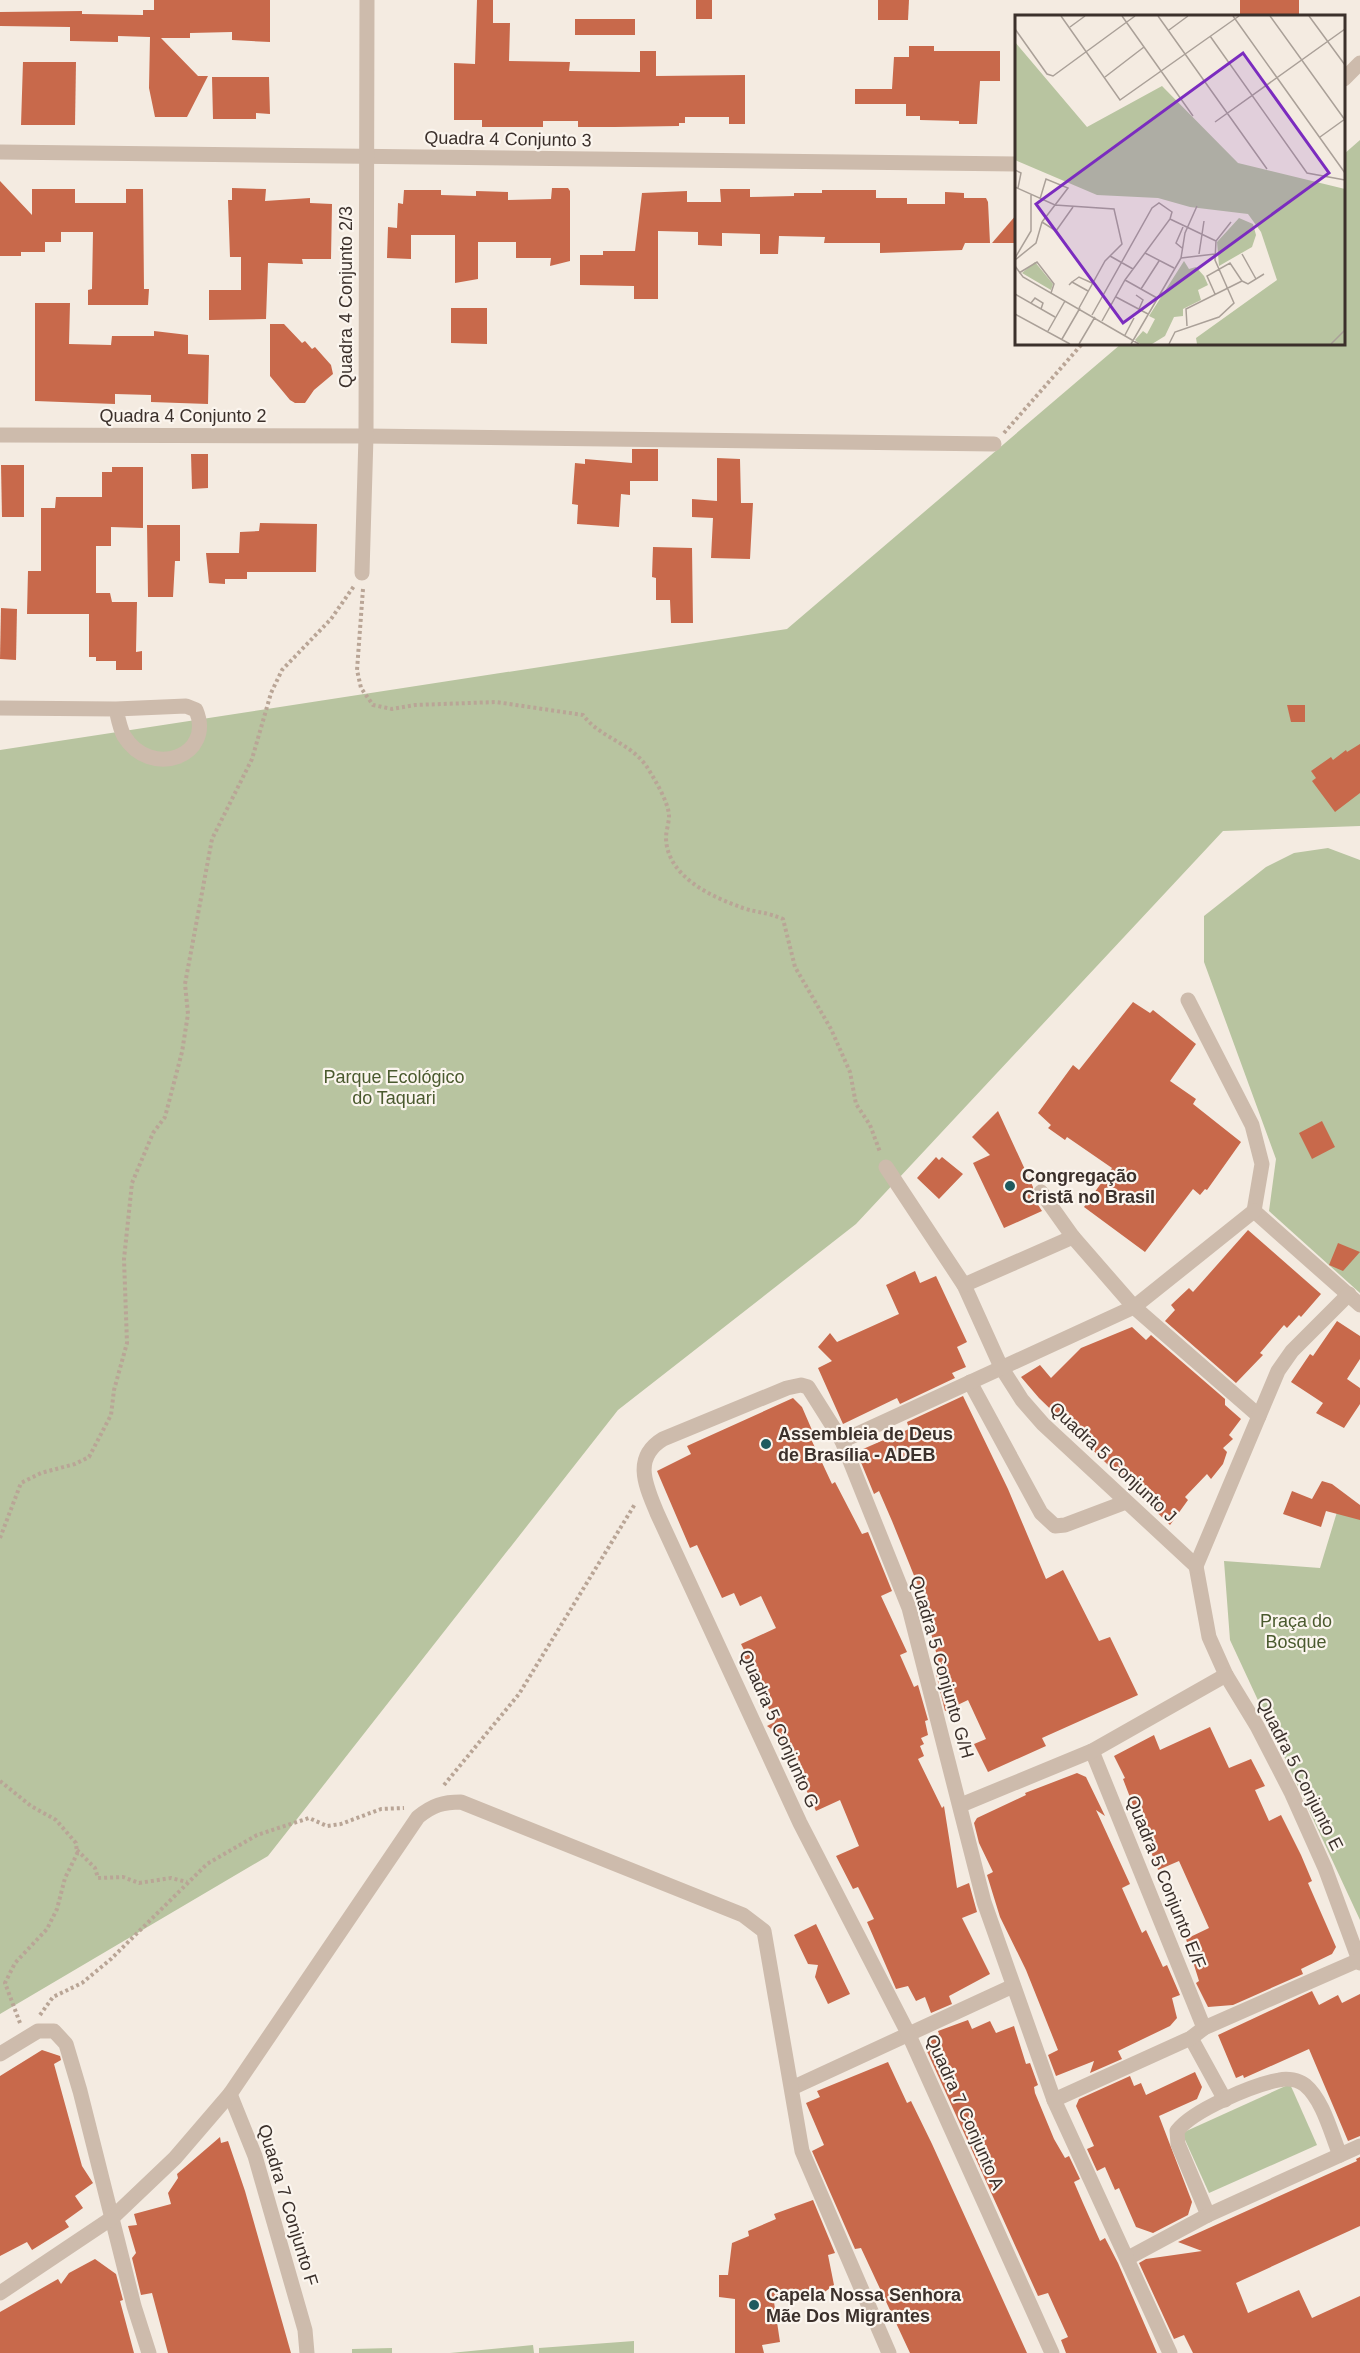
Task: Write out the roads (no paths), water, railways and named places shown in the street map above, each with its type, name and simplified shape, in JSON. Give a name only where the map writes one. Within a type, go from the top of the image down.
[{"type":"street","name":"Quadra 4 Conjunto 2/3","points":[[362,573],[366,436],[367,0]]},
{"type":"street","points":[[1345,78],[1360,63]]},
{"type":"street","name":"Quadra 4 Conjunto 3","points":[[0,152],[1015,164]]},
{"type":"street","name":"Quadra 4 Conjunto 2","points":[[0,435],[366,436]]},
{"type":"street","points":[[366,436],[994,444]]},
{"type":"street","points":[[0,708],[116,709],[186,706],[196,710],[200,720],[196,736],[188,751],[172,760],[155,760],[137,752],[123,735],[116,709]]},
{"type":"street","points":[[842,1441],[1134,1307],[1254,1211],[1262,1164],[1252,1125],[1188,1000]]},
{"type":"street","name":"Quadra 5 Conjunto J","points":[[886,1167],[964,1285],[1001,1367],[1022,1400],[1043,1424],[1196,1566]]},
{"type":"street","points":[[1041,1192],[1073,1237],[1134,1307],[1259,1416]]},
{"type":"street","points":[[1254,1211],[1360,1305]]},
{"type":"street","points":[[964,1285],[1073,1237]]},
{"type":"street","points":[[1196,1566],[1278,1371],[1292,1351],[1348,1294]]},
{"type":"street","points":[[970,1382],[1041,1513],[1048,1521],[1055,1526],[1065,1525],[1126,1502]]},
{"type":"street","name":"Quadra 5 Conjunto G/H","points":[[787,1388],[801,1385],[807,1387],[842,1441],[909,1608],[984,1902],[1013,1986],[1054,2100],[1170,2353]]},
{"type":"street","name":"Quadra 5 Conjunto G","points":[[787,1388],[652,1445],[643,1465],[646,1486],[800,1823],[908,2033]]},
{"type":"street","name":"Quadra 5 Conjunto E","points":[[1196,1566],[1209,1637],[1226,1675],[1291,1792],[1325,1868],[1359,1962]]},
{"type":"street","points":[[961,1805],[1092,1751],[1226,1675]]},
{"type":"street","name":"Quadra 5 Conjunto E/F","points":[[1092,1751],[1204,2028]]},
{"type":"street","points":[[0,2293],[112,2218],[176,2158],[230,2094],[418,1817],[431,1806],[444,1802],[461,1802],[478,1807],[754,1922],[764,1931],[802,2151],[889,2353]]},
{"type":"street","points":[[1054,2100],[1191,2038],[1204,2028],[1359,1962]]},
{"type":"street","points":[[908,2033],[1013,1986]]},
{"type":"street","points":[[0,2054],[33,2034],[54,2031],[66,2044],[134,2306],[149,2353]]},
{"type":"street","name":"Quadra 7 Conjunto A","points":[[792,2088],[908,2033],[1052,2353]]},
{"type":"street","points":[[1191,2038],[1225,2100]]},
{"type":"street","points":[[1208,2215],[1178,2144],[1177,2131],[1183,2123],[1225,2100],[1279,2079],[1299,2081],[1312,2094],[1340,2155]]},
{"type":"street","name":"Quadra 7 Conjunto F","points":[[230,2094],[255,2156],[305,2330],[308,2353]]},
{"type":"street","points":[[1128,2258],[1208,2215],[1360,2146]]},
{"type":"place","name":"Congregação Cristã no Brasil","points":[[1010,1186]]},
{"type":"place","name":"Assembleia de Deus de Brasília - ADEB","points":[[766,1444]]},
{"type":"place","name":"Capela Nossa Senhora Mãe Dos Migrantes","points":[[754,2305]]},
{"type":"park label","name":"Parque Ecológico do Taquari","points":[[394,1087]]},
{"type":"park label","name":"Praça do Bosque","points":[[1296,1631]]}]
